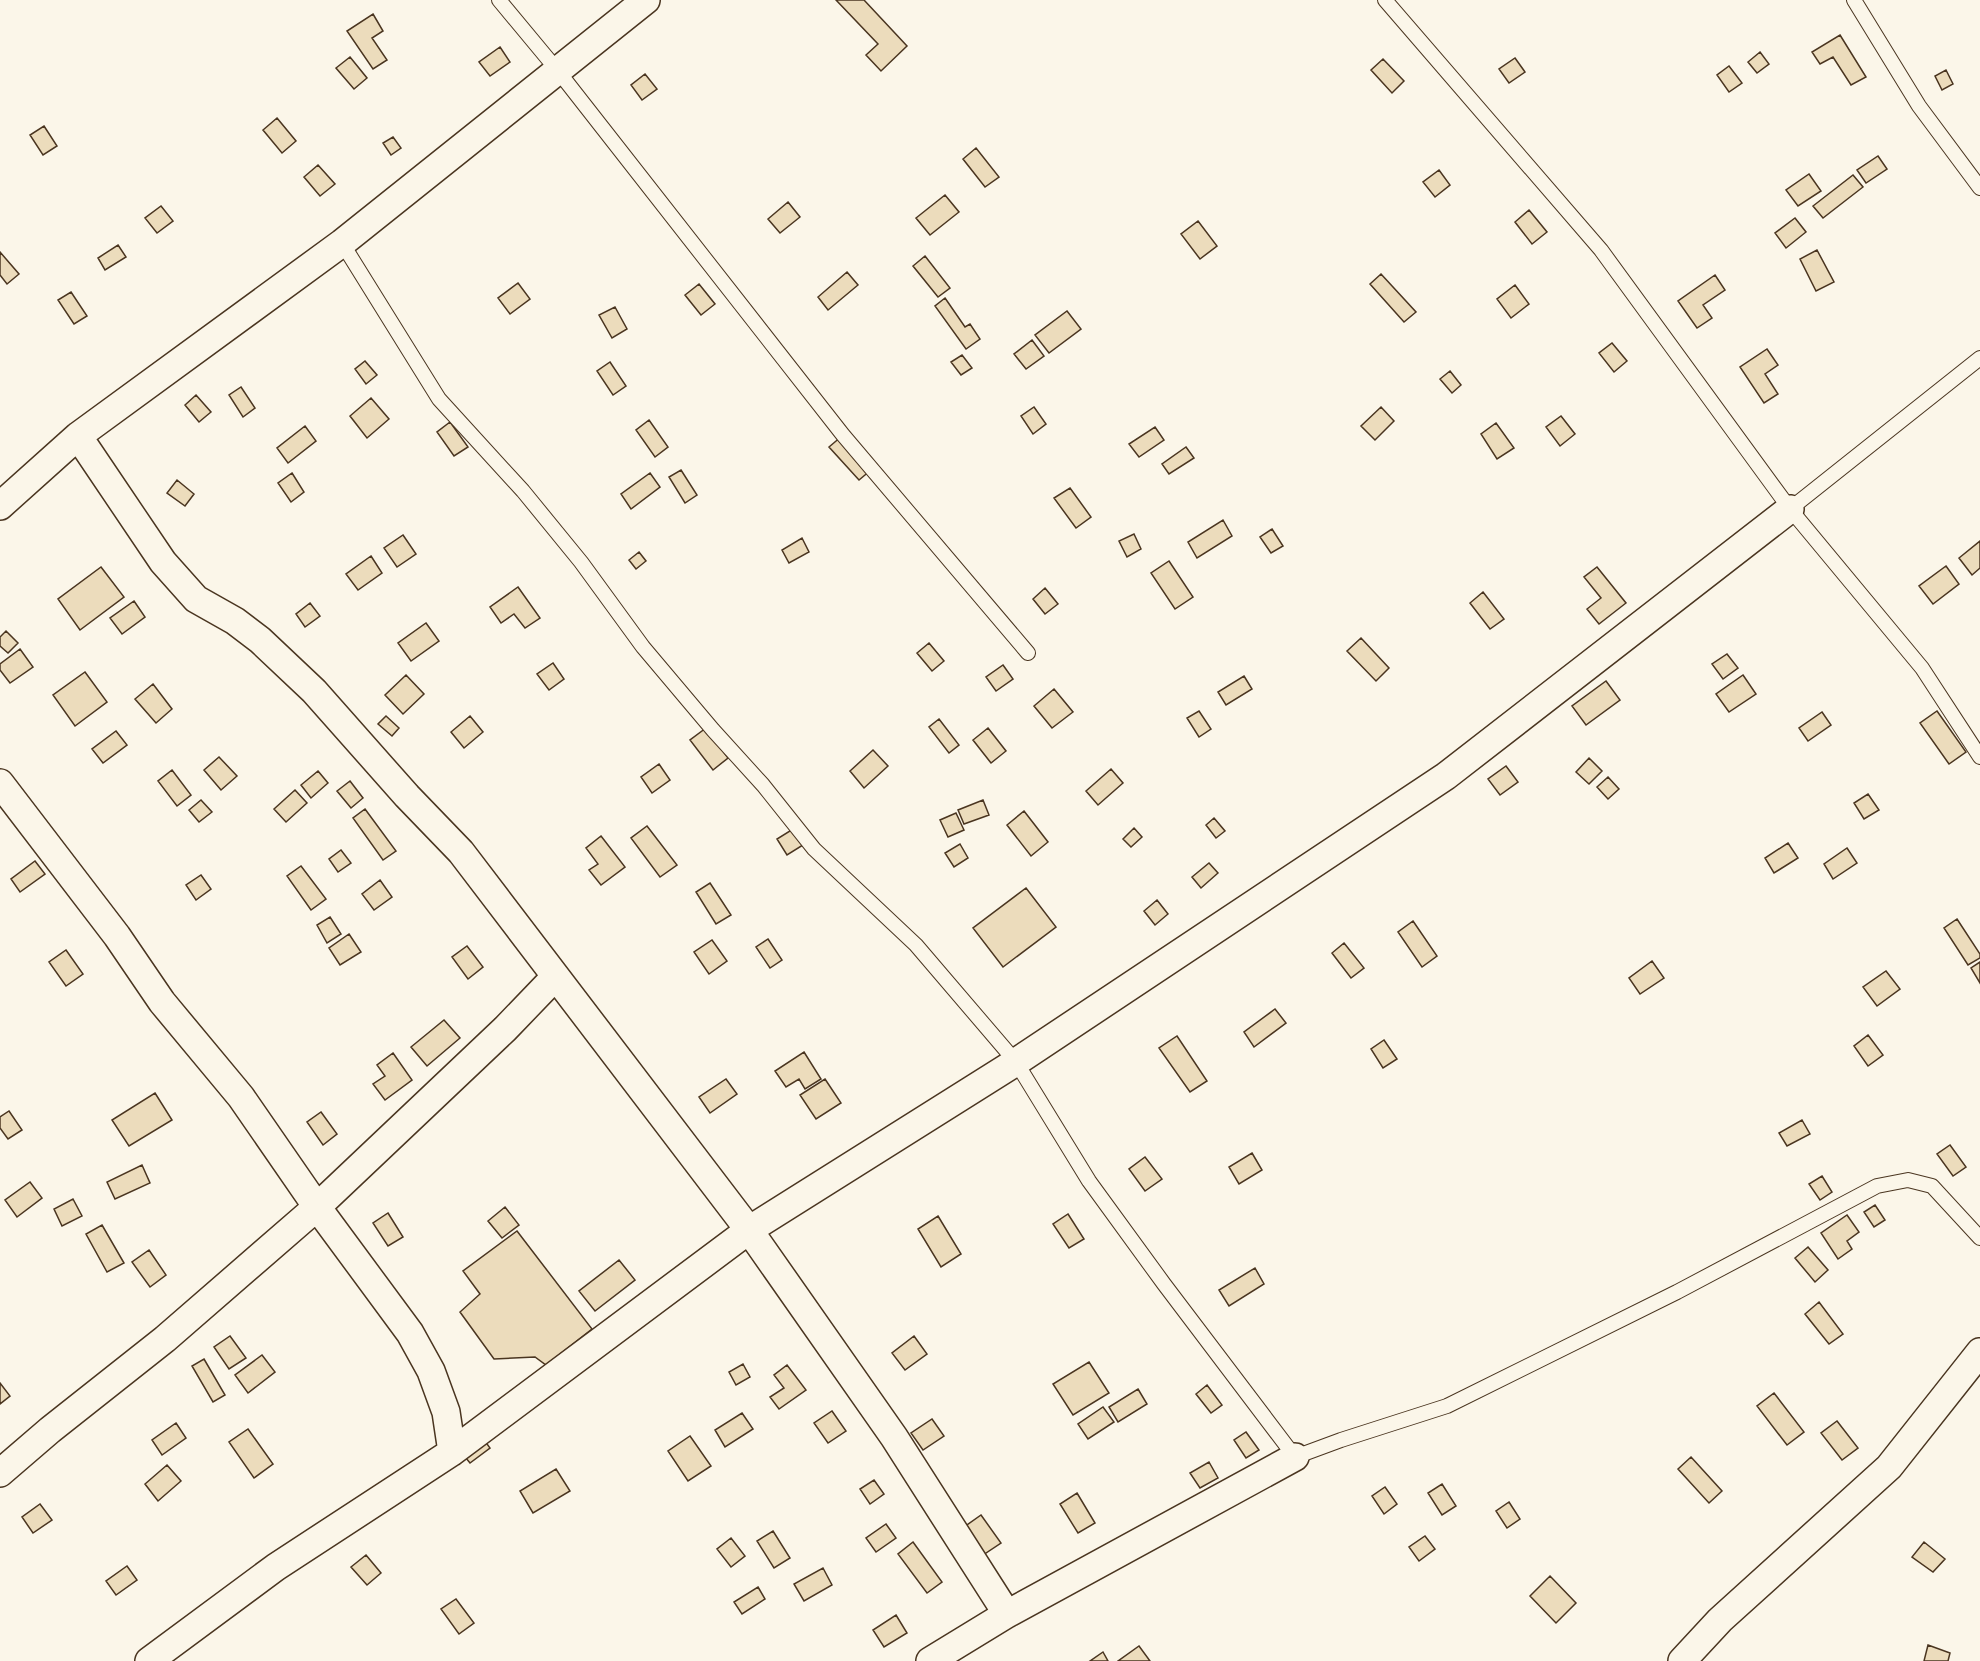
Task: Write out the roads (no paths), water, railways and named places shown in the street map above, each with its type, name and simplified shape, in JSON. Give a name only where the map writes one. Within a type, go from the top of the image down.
[{"type":"street","points":[[0,506],[78,436],[342,243],[646,0]]},
{"type":"street","points":[[78,436],[163,562],[196,599],[236,621],[260,640],[314,691],[407,796],[461,852],[749,1230],[894,1437],[1007,1614]]},
{"type":"street","points":[[149,1661],[276,1567],[452,1452],[749,1230],[1016,1062],[1446,776],[1790,509]]},
{"type":"street","points":[[0,783],[117,936],[162,1002],[241,1097],[317,1207],[410,1333],[431,1371],[446,1412],[452,1452]]},
{"type":"street","points":[[0,1473],[50,1430],[174,1332],[317,1207],[505,1029],[555,977]]},
{"type":"street","points":[[1682,1661],[1738,1604],[1889,1467],[1980,1352]]},
{"type":"street","points":[[930,1661],[1007,1614],[1296,1457]]},
{"type":"lane","points":[[499,0],[558,71],[843,435],[1028,653]]},
{"type":"lane","points":[[1385,0],[1601,250],[1790,509],[1922,668],[1980,757]]},
{"type":"lane","points":[[1854,0],[1918,106],[1980,188]]},
{"type":"lane","points":[[342,243],[439,399],[523,491],[574,553],[643,647],[763,785],[814,849],[916,945],[1016,1062],[1089,1181],[1164,1284],[1296,1457],[1447,1406],[1677,1292],[1877,1186],[1908,1180],[1932,1186],[1980,1238]]},
{"type":"lane","points":[[1790,509],[1980,358]]}]
